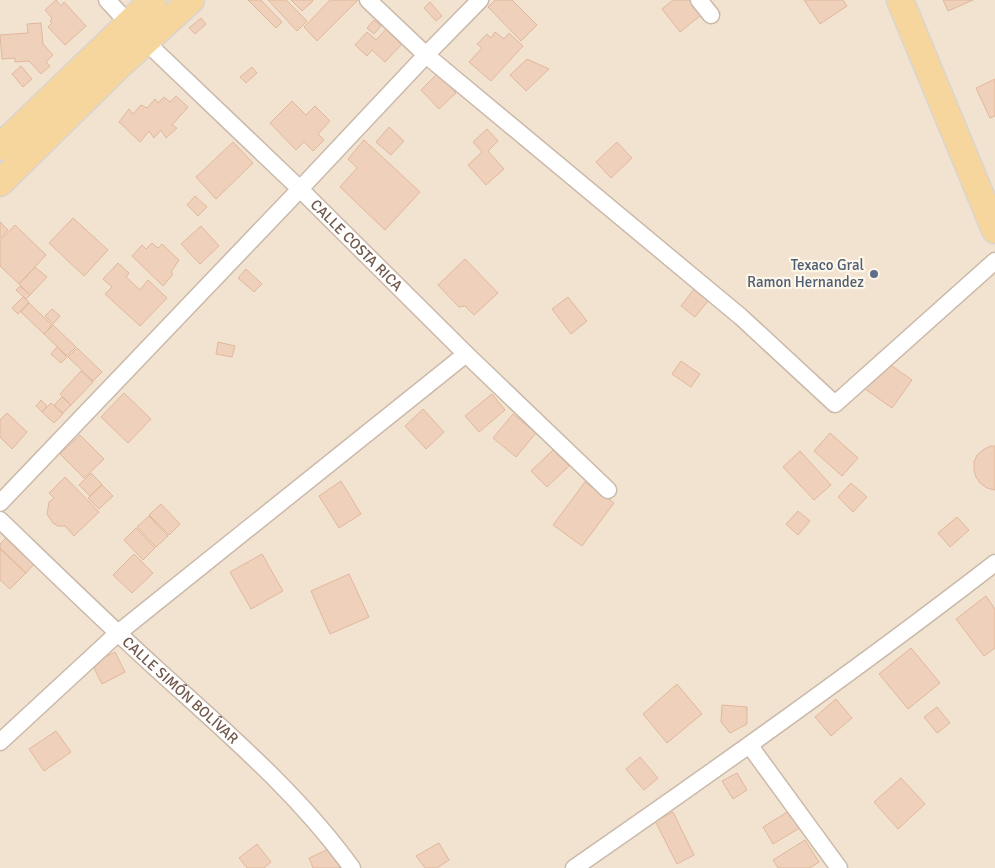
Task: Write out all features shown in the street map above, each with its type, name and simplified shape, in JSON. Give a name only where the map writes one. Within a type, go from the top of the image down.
[{"type":"main road","points":[[0,147],[153,0]]},
{"type":"main road","points":[[0,183],[121,64],[191,0]]},
{"type":"main road","points":[[900,0],[995,230]]},
{"type":"street","name":"CALLE COSTA RICA","points":[[107,0],[146,42],[300,189],[466,354],[608,490]]},
{"type":"street","points":[[368,0],[426,55],[741,317],[835,404],[995,261]]},
{"type":"street","points":[[0,503],[480,0]]},
{"type":"street","points":[[699,0],[711,15]]},
{"type":"street","points":[[0,742],[118,633],[466,354]]},
{"type":"street","name":"CALLE SIMÓN BOLÍVAR","points":[[0,520],[297,800],[335,844],[352,868]]},
{"type":"street","points":[[574,868],[750,746],[995,563]]},
{"type":"street","points":[[750,746],[839,868]]},
{"type":"shaded area","points":[[0,0],[995,0],[995,868],[0,868]]},
{"type":"building","points":[[56,0],[61,6],[64,2],[86,26],[65,45],[48,27],[52,23],[50,21],[52,18],[45,10]]},
{"type":"building","points":[[248,0],[261,0],[282,22],[276,28]]},
{"type":"building","points":[[268,0],[286,0],[307,21],[297,31]]},
{"type":"building","points":[[291,0],[312,0],[313,1],[302,11]]},
{"type":"building","points":[[330,0],[358,0],[317,41],[304,27]]},
{"type":"building","points":[[495,0],[512,0],[537,25],[521,41],[488,7]]},
{"type":"building","points":[[673,0],[695,0],[705,12],[680,32],[662,9]]},
{"type":"building","points":[[804,0],[843,0],[847,6],[820,24]]},
{"type":"building","points":[[943,0],[973,0],[948,11]]},
{"type":"building","points":[[430,2],[442,16],[436,21],[424,8]]},
{"type":"building","points":[[201,18],[206,24],[195,34],[189,28]]},
{"type":"building","points":[[374,20],[381,26],[374,34],[367,28]]},
{"type":"building","points":[[41,23],[43,44],[53,55],[46,62],[50,66],[41,74],[29,61],[15,62],[15,58],[2,59],[0,35],[28,33],[27,24]]},
{"type":"building","points":[[388,27],[404,42],[385,62],[372,50],[367,56],[355,45],[367,32],[376,40]]},
{"type":"building","points":[[495,32],[504,39],[509,33],[523,46],[491,81],[469,62],[482,48],[477,44],[487,34],[491,38]]},
{"type":"building","points":[[527,59],[549,69],[526,91],[510,75]]},
{"type":"building","points":[[21,66],[32,79],[23,87],[12,74]]},
{"type":"building","points":[[252,67],[257,73],[246,83],[240,77]]},
{"type":"building","points":[[438,73],[456,93],[439,109],[421,90]]},
{"type":"building","points":[[995,79],[995,116],[990,118],[976,88]]},
{"type":"building","points":[[176,96],[188,107],[172,125],[177,128],[166,138],[161,130],[154,138],[149,131],[140,142],[119,122],[129,109],[133,114],[141,105],[147,108],[155,99],[158,103],[164,97],[170,102]]},
{"type":"building","points":[[292,101],[306,115],[315,106],[330,121],[318,134],[324,140],[313,151],[304,142],[296,150],[270,123]]},
{"type":"building","points":[[389,127],[404,141],[391,155],[376,142]]},
{"type":"building","points":[[487,129],[498,141],[488,151],[504,169],[486,185],[468,165],[482,152],[473,142]]},
{"type":"building","points":[[364,140],[420,192],[385,230],[340,187],[357,168],[348,159]]},
{"type":"building","points":[[233,142],[253,163],[216,199],[196,177]]},
{"type":"building","points":[[617,142],[632,158],[611,178],[596,162]]},
{"type":"building","points":[[195,196],[207,207],[198,216],[187,205]]},
{"type":"building","points":[[73,218],[108,250],[84,276],[49,243]]},
{"type":"building","points":[[0,222],[8,230],[0,239]]},
{"type":"building","points":[[15,225],[46,255],[19,284],[0,266],[0,241]]},
{"type":"building","points":[[201,226],[219,246],[200,264],[181,244]]},
{"type":"building","points":[[152,243],[158,248],[162,244],[179,260],[171,272],[173,274],[163,286],[132,256],[142,245],[146,249]]},
{"type":"building","points":[[465,259],[498,293],[474,315],[465,306],[459,307],[438,285]]},
{"type":"building","points":[[118,263],[129,273],[126,277],[140,290],[148,280],[167,298],[140,326],[105,294],[112,287],[103,279]]},
{"type":"building","points":[[35,267],[47,277],[30,295],[19,284]]},
{"type":"building","points":[[246,269],[262,284],[254,292],[238,278]]},
{"type":"building","points":[[20,286],[30,295],[26,299],[16,290]]},
{"type":"building","points":[[694,289],[708,301],[695,317],[681,306]]},
{"type":"building","points":[[23,297],[29,302],[18,314],[12,308]]},
{"type":"building","points":[[568,297],[587,321],[571,334],[552,309]]},
{"type":"building","points":[[29,303],[52,325],[44,334],[21,312]]},
{"type":"building","points":[[52,309],[60,316],[53,324],[45,316]]},
{"type":"building","points":[[53,325],[76,347],[67,356],[44,334]]},
{"type":"building","points":[[218,342],[235,346],[232,357],[216,354]]},
{"type":"building","points":[[57,347],[67,357],[61,363],[51,354]]},
{"type":"building","points":[[77,348],[102,372],[93,381],[68,357]]},
{"type":"building","points":[[681,361],[700,374],[691,387],[672,374]]},
{"type":"building","points":[[885,361],[912,380],[892,408],[865,389]]},
{"type":"building","points":[[81,371],[93,382],[71,405],[60,394]]},
{"type":"building","points":[[124,393],[151,419],[128,443],[101,417]]},
{"type":"building","points":[[492,394],[505,410],[479,432],[465,416]]},
{"type":"building","points":[[62,397],[71,405],[63,413],[54,405]]},
{"type":"building","points":[[41,400],[47,406],[42,412],[36,406]]},
{"type":"building","points":[[51,403],[63,414],[54,423],[42,412]]},
{"type":"building","points":[[423,409],[444,432],[426,449],[405,426]]},
{"type":"building","points":[[7,413],[27,432],[12,449],[0,437],[0,420]]},
{"type":"building","points":[[513,414],[536,433],[516,457],[493,438]]},
{"type":"building","points":[[830,433],[858,458],[842,476],[814,451]]},
{"type":"building","points":[[80,435],[104,459],[84,478],[60,454]]},
{"type":"building","points":[[990,446],[995,446],[995,490],[987,488],[980,483],[974,470],[974,462],[977,455]]},
{"type":"building","points":[[553,450],[569,466],[547,487],[531,471]]},
{"type":"building","points":[[800,451],[831,485],[814,500],[783,467]]},
{"type":"building","points":[[91,473],[102,484],[90,496],[79,485]]},
{"type":"building","points":[[65,477],[99,512],[74,536],[65,526],[58,526],[53,523],[47,514],[49,502],[54,498],[49,493]]},
{"type":"building","points":[[341,481],[361,514],[339,528],[319,496]]},
{"type":"building","points":[[585,482],[614,503],[582,546],[553,525]]},
{"type":"building","points":[[851,483],[867,497],[853,512],[838,497]]},
{"type":"building","points":[[102,485],[113,496],[99,509],[88,498]]},
{"type":"building","points":[[161,504],[180,524],[169,535],[149,515]]},
{"type":"building","points":[[798,511],[810,521],[798,535],[786,524]]},
{"type":"building","points":[[149,516],[168,536],[156,547],[137,527]]},
{"type":"building","points":[[957,517],[969,530],[950,547],[938,533]]},
{"type":"building","points":[[136,528],[155,548],[143,560],[124,540]]},
{"type":"building","points":[[9,535],[37,561],[26,573],[0,548],[0,544]]},
{"type":"building","points":[[0,549],[26,573],[10,589],[0,580]]},
{"type":"building","points":[[134,554],[153,573],[132,593],[113,575]]},
{"type":"building","points":[[262,554],[283,591],[251,609],[230,572]]},
{"type":"building","points":[[349,574],[369,617],[330,634],[311,591]]},
{"type":"building","points":[[986,596],[995,609],[995,648],[984,656],[956,619]]},
{"type":"building","points":[[911,648],[940,683],[908,709],[879,674]]},
{"type":"building","points":[[115,652],[125,672],[102,684],[92,664]]},
{"type":"building","points":[[677,684],[702,714],[667,743],[643,714]]},
{"type":"building","points":[[836,699],[852,718],[831,736],[815,717]]},
{"type":"building","points":[[722,705],[747,707],[747,724],[730,733],[721,722]]},
{"type":"building","points":[[937,707],[950,723],[937,733],[924,717]]},
{"type":"building","points":[[56,731],[71,752],[44,771],[29,749]]},
{"type":"building","points":[[640,757],[658,778],[644,790],[626,769]]},
{"type":"building","points":[[737,773],[747,790],[733,799],[722,781]]},
{"type":"building","points":[[901,778],[925,804],[898,829],[874,802]]},
{"type":"building","points":[[792,809],[803,826],[773,844],[763,827]]},
{"type":"building","points":[[673,812],[694,855],[677,864],[655,821]]},
{"type":"building","points":[[805,840],[819,862],[810,868],[778,868],[773,860]]},
{"type":"building","points":[[439,843],[449,860],[437,868],[425,868],[416,856]]},
{"type":"building","points":[[257,844],[271,862],[264,868],[247,868],[239,858]]},
{"type":"building","points":[[331,848],[340,868],[313,868],[309,858]]},
{"type":"place","name":"Texaco Gral Ramon Hernandez","points":[[874,274]]}]
